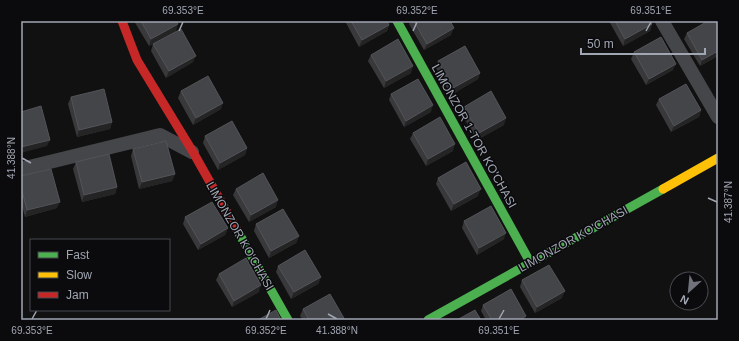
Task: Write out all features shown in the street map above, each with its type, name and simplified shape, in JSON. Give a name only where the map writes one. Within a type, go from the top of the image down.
[{"type":"street","name":"LIMONZOR KO'CHASI","points":[[122,21],[137,60],[192,152],[288,320]]},
{"type":"street","name":"LIMONZOR 1-TOR KO'CHASI","points":[[397,21],[530,262]]},
{"type":"street","points":[[662,21],[718,117]]},
{"type":"street","points":[[21,169],[160,135],[192,152]]},
{"type":"street","name":"LIMONZOR KO'CHASI","points":[[428,320],[718,158]]},
{"type":"building","points":[[141,21],[176,21],[178,24],[151,39]]},
{"type":"building","points":[[351,21],[387,21],[389,25],[362,40]]},
{"type":"building","points":[[414,21],[450,21],[454,28],[427,44]]},
{"type":"building","points":[[615,21],[651,21],[652,24],[625,39]]},
{"type":"building","points":[[708,21],[716,21],[718,25],[718,51],[702,60],[687,33]]},
{"type":"building","points":[[181,29],[196,56],[169,71],[153,44]]},
{"type":"building","points":[[661,37],[676,64],[649,79],[634,52]]},
{"type":"building","points":[[398,39],[413,66],[386,81],[371,55]]},
{"type":"building","points":[[465,46],[480,73],[453,88],[438,61]]},
{"type":"building","points":[[208,76],[223,103],[196,118],[181,91]]},
{"type":"building","points":[[418,79],[433,105],[406,121],[391,94]]},
{"type":"building","points":[[686,84],[701,110],[674,126],[659,99]]},
{"type":"building","points":[[104,89],[112,122],[79,130],[71,97]]},
{"type":"building","points":[[491,91],[506,118],[479,133],[464,107]]},
{"type":"building","points":[[41,106],[50,140],[21,147],[21,112]]},
{"type":"building","points":[[440,117],[455,144],[428,159],[413,133]]},
{"type":"building","points":[[232,121],[247,148],[220,163],[205,136]]},
{"type":"building","points":[[166,141],[175,174],[142,182],[133,149]]},
{"type":"building","points":[[109,154],[117,187],[84,195],[76,162]]},
{"type":"building","points":[[466,162],[481,189],[454,204],[438,178]]},
{"type":"building","points":[[51,169],[60,202],[27,210],[21,187],[21,176]]},
{"type":"building","points":[[263,173],[278,200],[251,215],[236,189]]},
{"type":"building","points":[[212,202],[228,228],[201,244],[185,217]]},
{"type":"building","points":[[491,206],[506,233],[479,248],[464,221]]},
{"type":"building","points":[[283,209],[299,236],[271,251],[256,224]]},
{"type":"building","points":[[305,250],[321,277],[294,292],[278,266]]},
{"type":"building","points":[[246,258],[261,285],[234,301],[219,274]]},
{"type":"building","points":[[549,265],[565,291],[537,307],[522,280]]},
{"type":"building","points":[[511,289],[526,316],[519,320],[492,320],[483,305]]},
{"type":"building","points":[[330,294],[345,320],[309,320],[303,309]]},
{"type":"building","points":[[276,310],[281,320],[258,320]]},
{"type":"building","points":[[475,310],[481,320],[457,320]]},
{"type":"traffic: fast","points":[[397,21],[530,262]]},
{"type":"traffic: fast","points":[[428,320],[663,189]]},
{"type":"traffic: fast","points":[[237,230],[288,320]]},
{"type":"traffic: slow","points":[[663,189],[718,158]]},
{"type":"traffic: jam","points":[[122,21],[137,60],[193,152],[237,230]]}]
